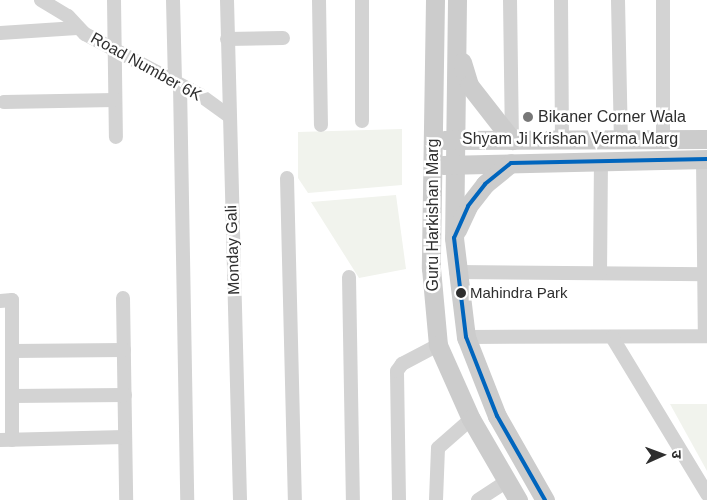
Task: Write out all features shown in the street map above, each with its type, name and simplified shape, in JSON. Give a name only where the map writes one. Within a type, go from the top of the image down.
[{"type":"main road","name":"Guru Harkishan Marg","points":[[436,0],[431,268],[438,345],[471,419],[518,500]]},
{"type":"main road","name":"Guru Harkishan Marg","points":[[457,0],[454,238],[456,272],[466,338],[497,416],[545,500]]},
{"type":"main road","points":[[456,42],[469,85],[512,140]]},
{"type":"main road","name":"Shyam Ji Krishan Verma Marg","points":[[433,140],[707,139]]},
{"type":"main road","name":"Shyam Ji Krishan Verma Marg","points":[[432,165],[705,159]]},
{"type":"main road","points":[[454,238],[468,206],[479,191],[511,163]]},
{"type":"street","name":"Road Number 6K","points":[[41,0],[68,16],[77,28],[177,83],[229,116]]},
{"type":"street","points":[[114,0],[116,137]]},
{"type":"street","points":[[173,0],[177,83],[187,500]]},
{"type":"street","name":"Monday Gali","points":[[227,0],[240,500]]},
{"type":"street","points":[[320,0],[320,125]]},
{"type":"street","points":[[362,0],[362,121]]},
{"type":"street","points":[[510,0],[512,140]]},
{"type":"street","points":[[561,0],[562,139]]},
{"type":"street","points":[[618,0],[621,139]]},
{"type":"street","points":[[663,0],[664,139]]},
{"type":"street","points":[[0,33],[77,28]]},
{"type":"street","points":[[227,39],[283,38]]},
{"type":"street","points":[[4,102],[115,100]]},
{"type":"street","points":[[466,338],[706,336],[705,159]]},
{"type":"street","points":[[600,272],[601,161]]},
{"type":"street","points":[[287,178],[295,500]]},
{"type":"street","points":[[456,272],[706,274]]},
{"type":"street","points":[[349,277],[353,500]]},
{"type":"street","points":[[123,298],[126,500]]},
{"type":"street","points":[[0,301],[12,300],[12,396],[6,440],[125,438]]},
{"type":"street","points":[[612,337],[707,494]]},
{"type":"street","points":[[399,500],[397,372],[402,364],[438,345]]},
{"type":"street","points":[[12,351],[124,350]]},
{"type":"street","points":[[12,396],[125,395]]},
{"type":"street","points":[[436,500],[438,448],[471,419]]},
{"type":"street","points":[[478,500],[507,481]]},
{"type":"shaded area","points":[[402,129],[402,185],[308,193],[298,178],[298,132]]},
{"type":"shaded area","points":[[396,195],[406,269],[359,278],[311,202]]},
{"type":"shaded area","points":[[670,404],[707,404],[707,471]]},
{"type":"transit line","points":[[545,500],[497,416],[466,337],[454,238],[468,206],[485,184],[511,163],[707,159]]},
{"type":"place","name":"Bikaner Corner Wala","points":[[528,117]]},
{"type":"place","name":"Mahindra Park","points":[[461,293]]}]
